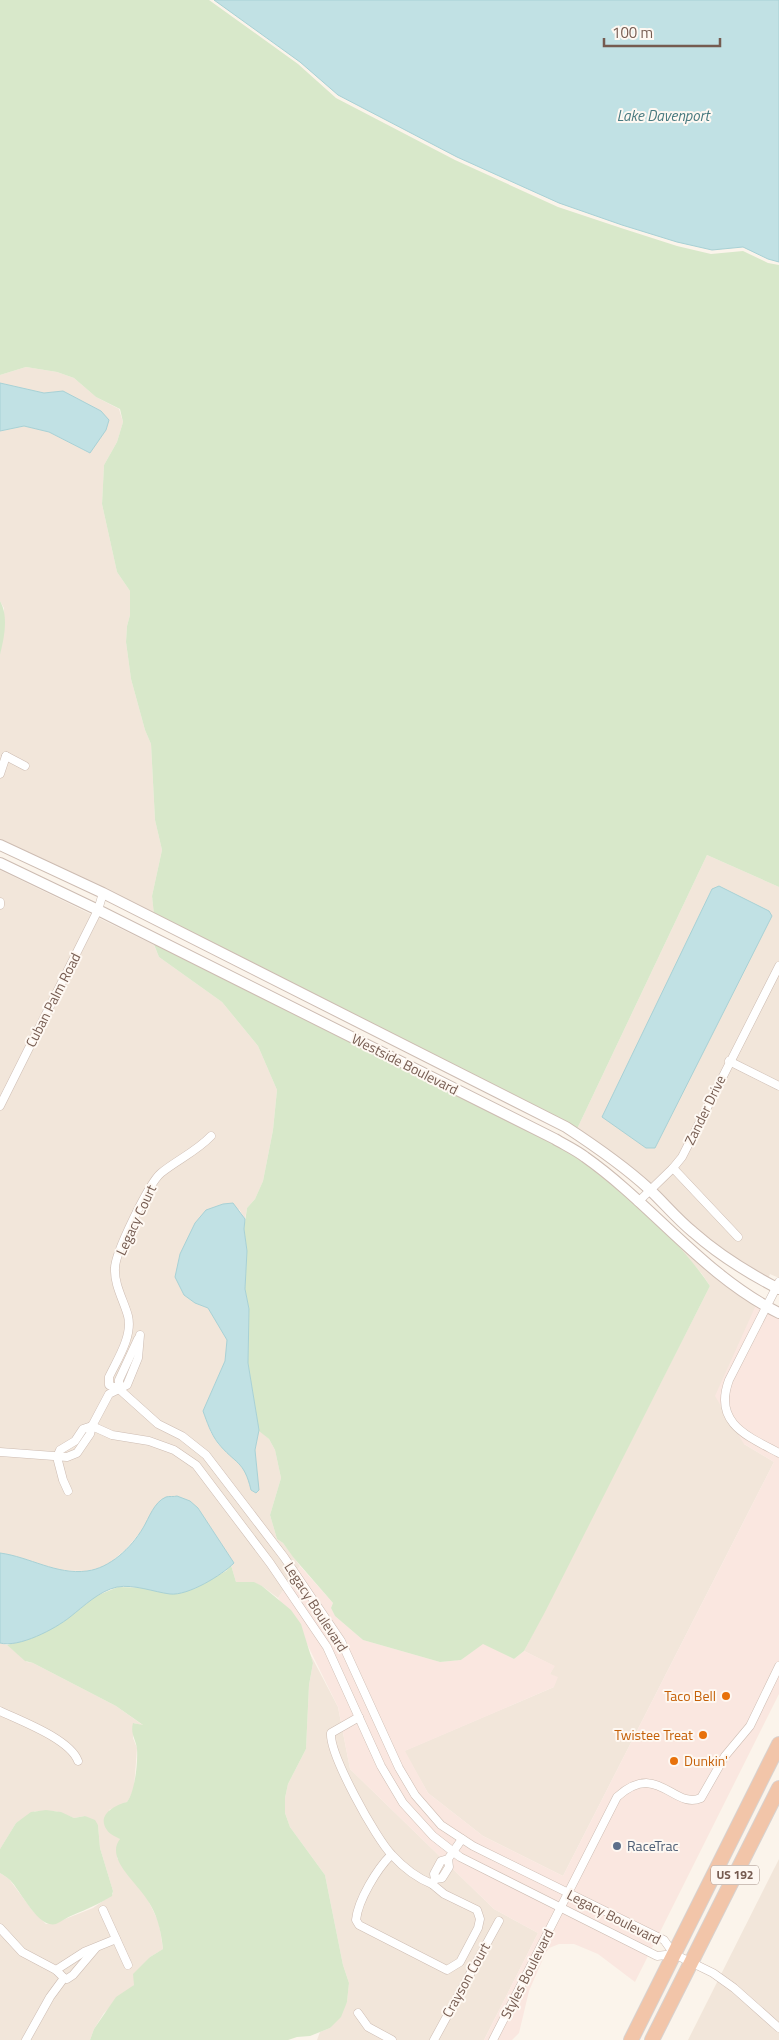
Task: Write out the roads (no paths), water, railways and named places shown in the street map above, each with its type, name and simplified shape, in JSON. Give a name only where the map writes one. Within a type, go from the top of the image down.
[{"type":"highway","name":"US 192","points":[[631,2040],[779,1744]]},
{"type":"highway","name":"US 192","points":[[652,2040],[779,1788]]},
{"type":"street","points":[[0,774],[3,758],[25,766]]},
{"type":"street","name":"Westside Boulevard","points":[[0,844],[103,893],[566,1127],[620,1164],[650,1189],[692,1232],[721,1255],[747,1272],[778,1286]]},
{"type":"street","name":"Westside Boulevard","points":[[0,863],[98,910],[584,1156],[617,1182],[714,1271],[779,1313]]},
{"type":"street","name":"Cuban Palm Road","points":[[0,1106],[98,910],[103,893]]},
{"type":"street","name":"Zander Drive","points":[[638,1202],[682,1157],[779,966]]},
{"type":"street","points":[[730,1061],[779,1086]]},
{"type":"street","points":[[0,1084],[9,1088]]},
{"type":"street","name":"Legacy Court","points":[[128,1337],[128,1319],[115,1269],[118,1253],[150,1187],[158,1176],[211,1136]]},
{"type":"street","points":[[673,1168],[738,1237]]},
{"type":"street","points":[[778,1286],[730,1380],[725,1396],[725,1404],[731,1420],[742,1432],[779,1453]]},
{"type":"street","points":[[0,1452],[67,1457],[77,1452],[90,1434],[92,1426],[109,1394],[128,1385],[138,1358],[140,1335],[128,1337],[109,1377],[109,1385],[119,1389]]},
{"type":"street","name":"Legacy Boulevard","points":[[92,1426],[112,1435],[149,1441],[174,1450],[196,1465],[270,1563],[327,1647],[381,1766],[403,1803],[433,1836],[460,1857],[657,1956],[674,1954],[664,1940],[473,1846],[441,1825],[415,1795],[399,1768],[341,1641],[266,1534],[206,1455],[182,1436],[148,1417],[119,1389]]},
{"type":"street","points":[[57,1457],[68,1491]]},
{"type":"street","name":"Styles Boulevard","points":[[493,2040],[613,1802],[622,1792],[633,1785],[645,1782],[661,1786],[688,1799],[697,1800],[704,1795],[725,1756],[750,1726],[779,1666]]},
{"type":"street","points":[[0,1711],[64,1743],[73,1751],[78,1761]]},
{"type":"street","points":[[359,1717],[331,1733],[332,1746],[366,1817],[391,1855],[419,1879],[433,1882],[444,1894],[477,1910],[480,1918],[478,1928],[460,1962],[447,1970],[359,1925],[356,1920],[357,1909],[383,1863],[391,1855]]},
{"type":"street","points":[[433,1882],[434,1874],[441,1861],[448,1859],[462,1839]]},
{"type":"street","points":[[103,1910],[128,1966]]},
{"type":"street","name":"Crayson Court","points":[[434,2040],[499,1921]]},
{"type":"street","points":[[0,1928],[22,1952],[56,1970],[67,1979],[73,1976],[95,1949]]},
{"type":"street","points":[[56,1970],[84,1952],[116,1939]]},
{"type":"street","points":[[674,1954],[713,1973],[734,1988],[779,2028]]},
{"type":"street","points":[[26,2040],[50,1997],[64,1978]]},
{"type":"street","points":[[358,2013],[368,2027],[392,2040]]},
{"type":"water","name":"Lake Davenport","points":[[214,0],[779,0],[779,262],[743,247],[712,250],[677,242],[622,225],[559,203],[457,157],[338,95],[300,62]]},
{"type":"water","points":[[0,383],[44,393],[63,391],[101,411],[109,420],[106,430],[90,453],[49,432],[24,426],[0,431]]},
{"type":"water","points":[[719,886],[769,911],[772,916],[655,1148],[646,1148],[602,1117],[712,889]]},
{"type":"water","points":[[233,1203],[245,1219],[244,1229],[247,1251],[245,1289],[249,1309],[248,1363],[259,1430],[255,1450],[259,1490],[256,1493],[251,1490],[242,1467],[224,1450],[216,1439],[209,1428],[203,1411],[225,1361],[227,1340],[208,1308],[195,1303],[184,1295],[175,1277],[180,1254],[195,1223],[206,1210],[223,1204]]},
{"type":"water","points":[[177,1496],[190,1501],[198,1508],[234,1563],[229,1568],[204,1584],[177,1594],[124,1586],[110,1589],[98,1595],[63,1622],[46,1632],[17,1643],[0,1643],[0,1553],[76,1572],[96,1569],[112,1561],[126,1550],[162,1499]]},
{"type":"place","name":"Taco Bell","points":[[726,1696]]},
{"type":"place","name":"Twistee Treat","points":[[703,1735]]},
{"type":"place","name":"Dunkin'","points":[[674,1761]]},
{"type":"place","name":"RaceTrac","points":[[617,1846]]}]
